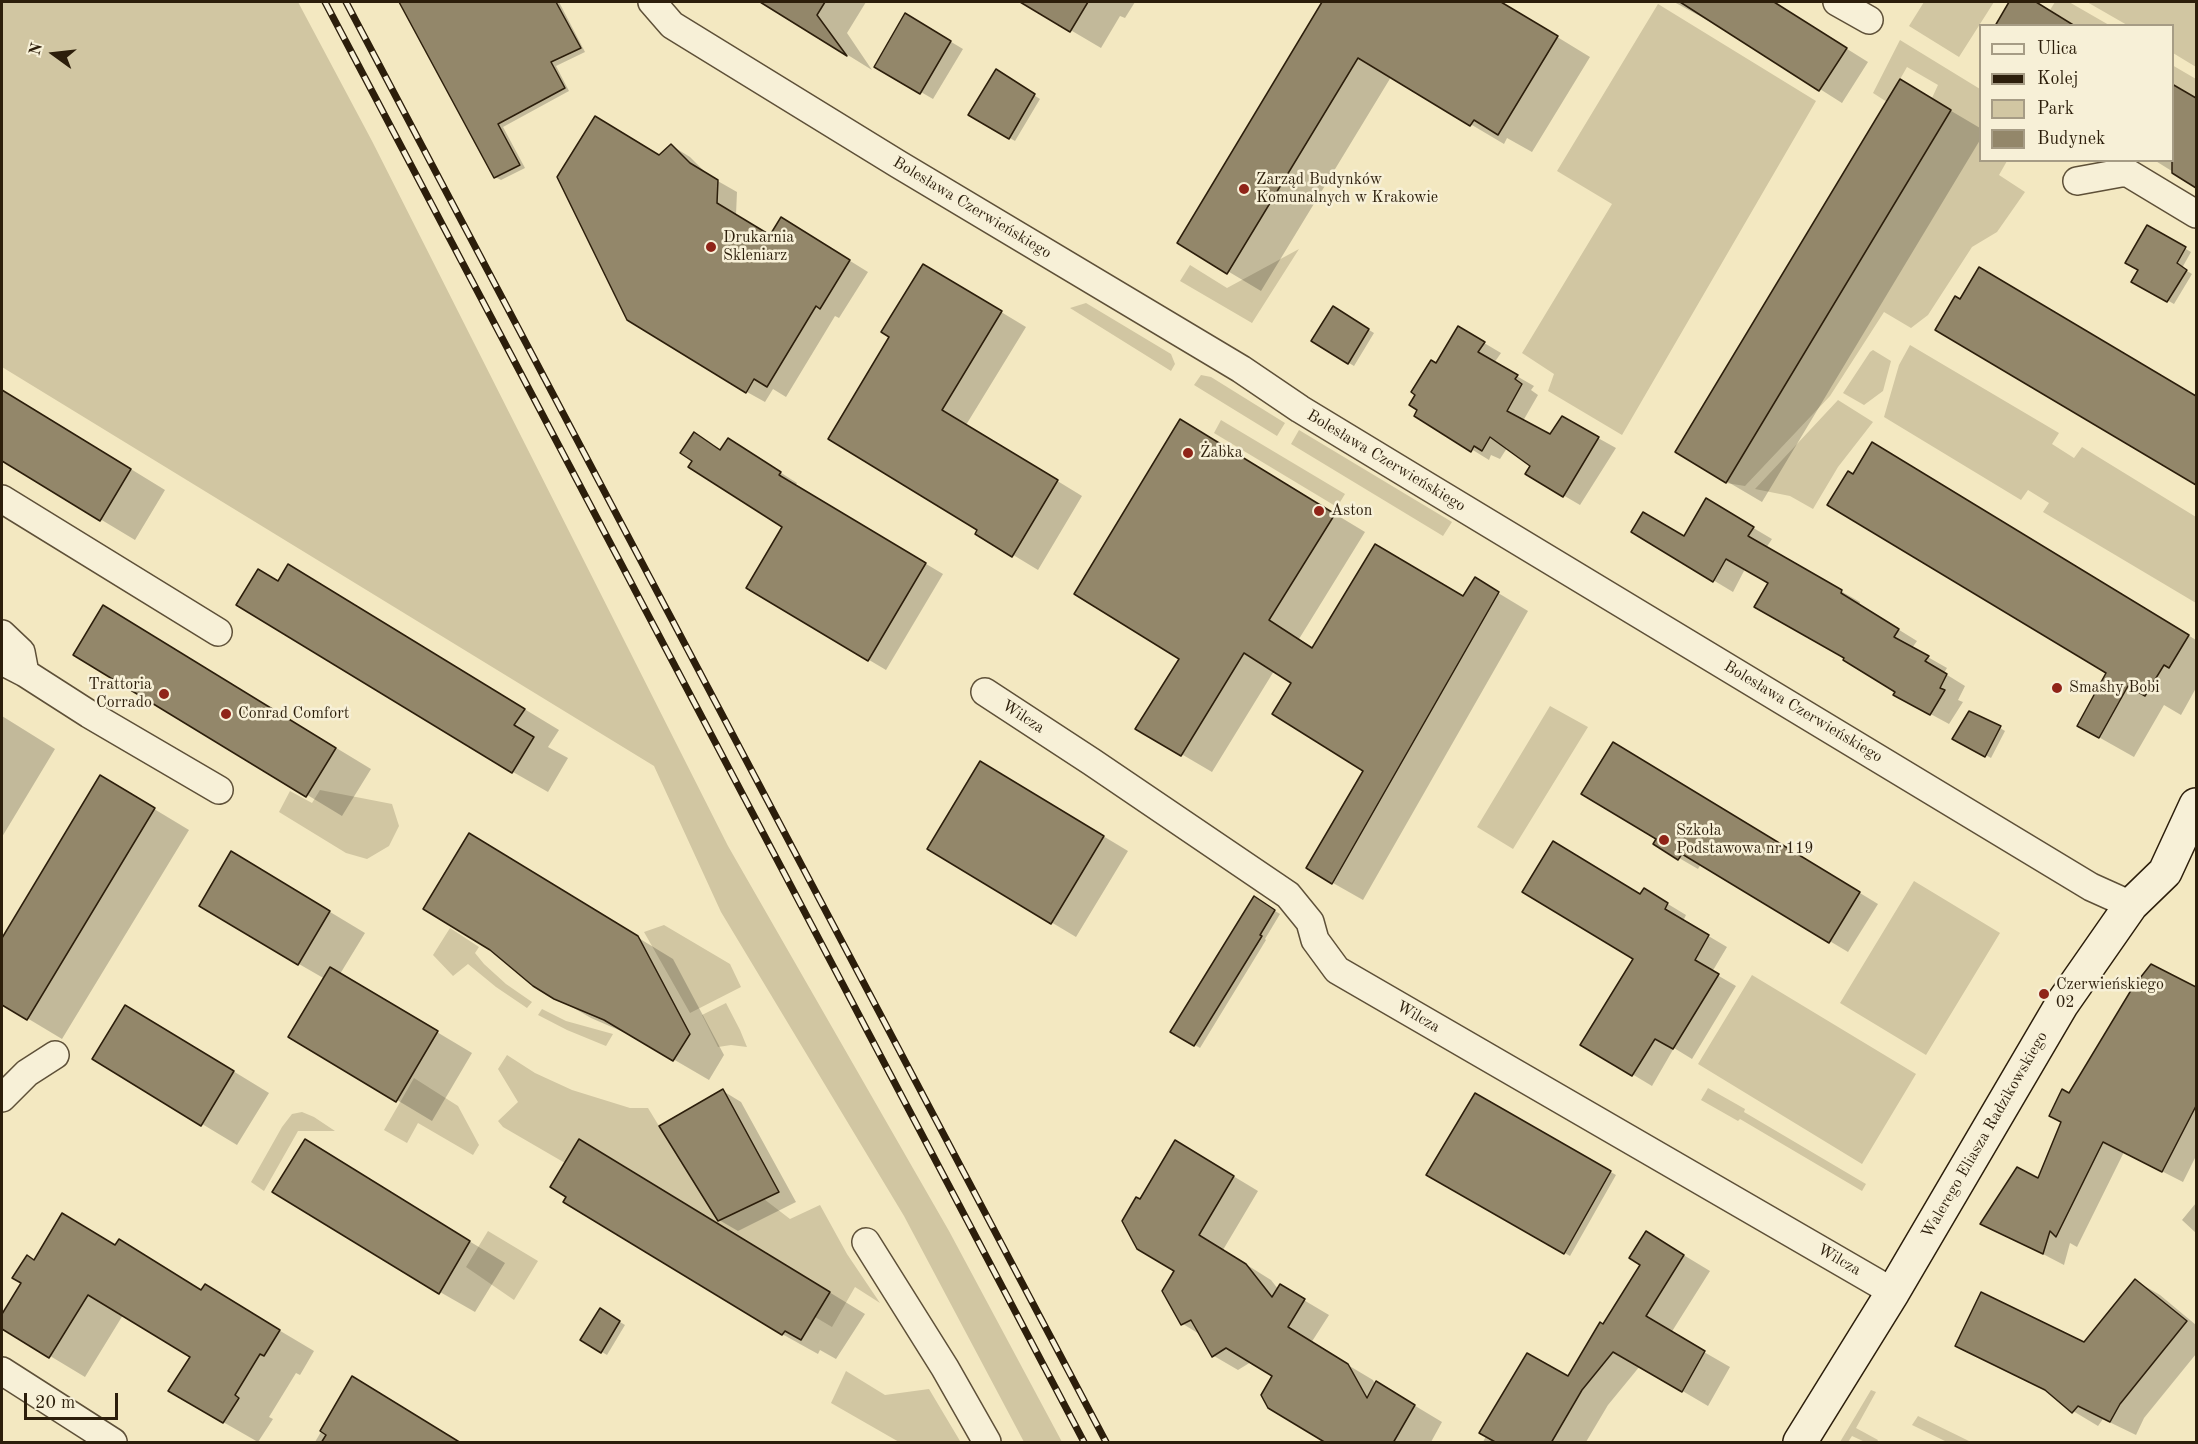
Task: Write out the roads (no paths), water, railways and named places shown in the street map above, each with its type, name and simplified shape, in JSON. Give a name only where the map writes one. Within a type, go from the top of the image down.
[{"type":"street","name":"Bolesława Czerwieńskiego","points":[[652,2],[672,25],[898,164],[1241,369],[1378,456],[2091,887],[2132,905]]},
{"type":"street","points":[[1837,2],[1869,20]]},
{"type":"street","points":[[2077,182],[2128,173],[2196,214]]},
{"type":"street","points":[[2,499],[218,632]]},
{"type":"street","points":[[2,634],[21,652],[13,667],[219,790]]},
{"type":"street","name":"Wilcza","points":[[985,692],[1288,895],[1310,922],[1315,940],[1337,970],[1893,1292]]},
{"type":"street","name":"Walerego Eliasza Radzikowskiego","points":[[1800,1443],[1893,1292],[2062,1004],[2132,905],[2165,872],[2196,805]]},
{"type":"street","points":[[2,1098],[27,1072],[55,1055]]},
{"type":"street","points":[[866,1242],[945,1368],[987,1443]]},
{"type":"street","points":[[2,1371],[113,1443]]},
{"type":"railway","points":[[325,2],[1084,1442]]},
{"type":"railway","points":[[346,2],[1106,1442]]},
{"type":"place","name":"Zarząd Budynków Komunalnych w Krakowie","points":[[1244,189]]},
{"type":"place","name":"Drukarnia Skleniarz","points":[[711,247]]},
{"type":"place","name":"Żabka","points":[[1188,453]]},
{"type":"place","name":"Aston","points":[[1319,511]]},
{"type":"place","name":"Smashy Bobi","points":[[2057,688]]},
{"type":"place","name":"Trattoria Corrado","points":[[164,694]]},
{"type":"place","name":"Conrad Comfort","points":[[226,714]]},
{"type":"place","name":"Szkoła Podstawowa nr 119","points":[[1664,840]]},
{"type":"place","name":"Czerwieńskiego 02","points":[[2044,994]]}]
